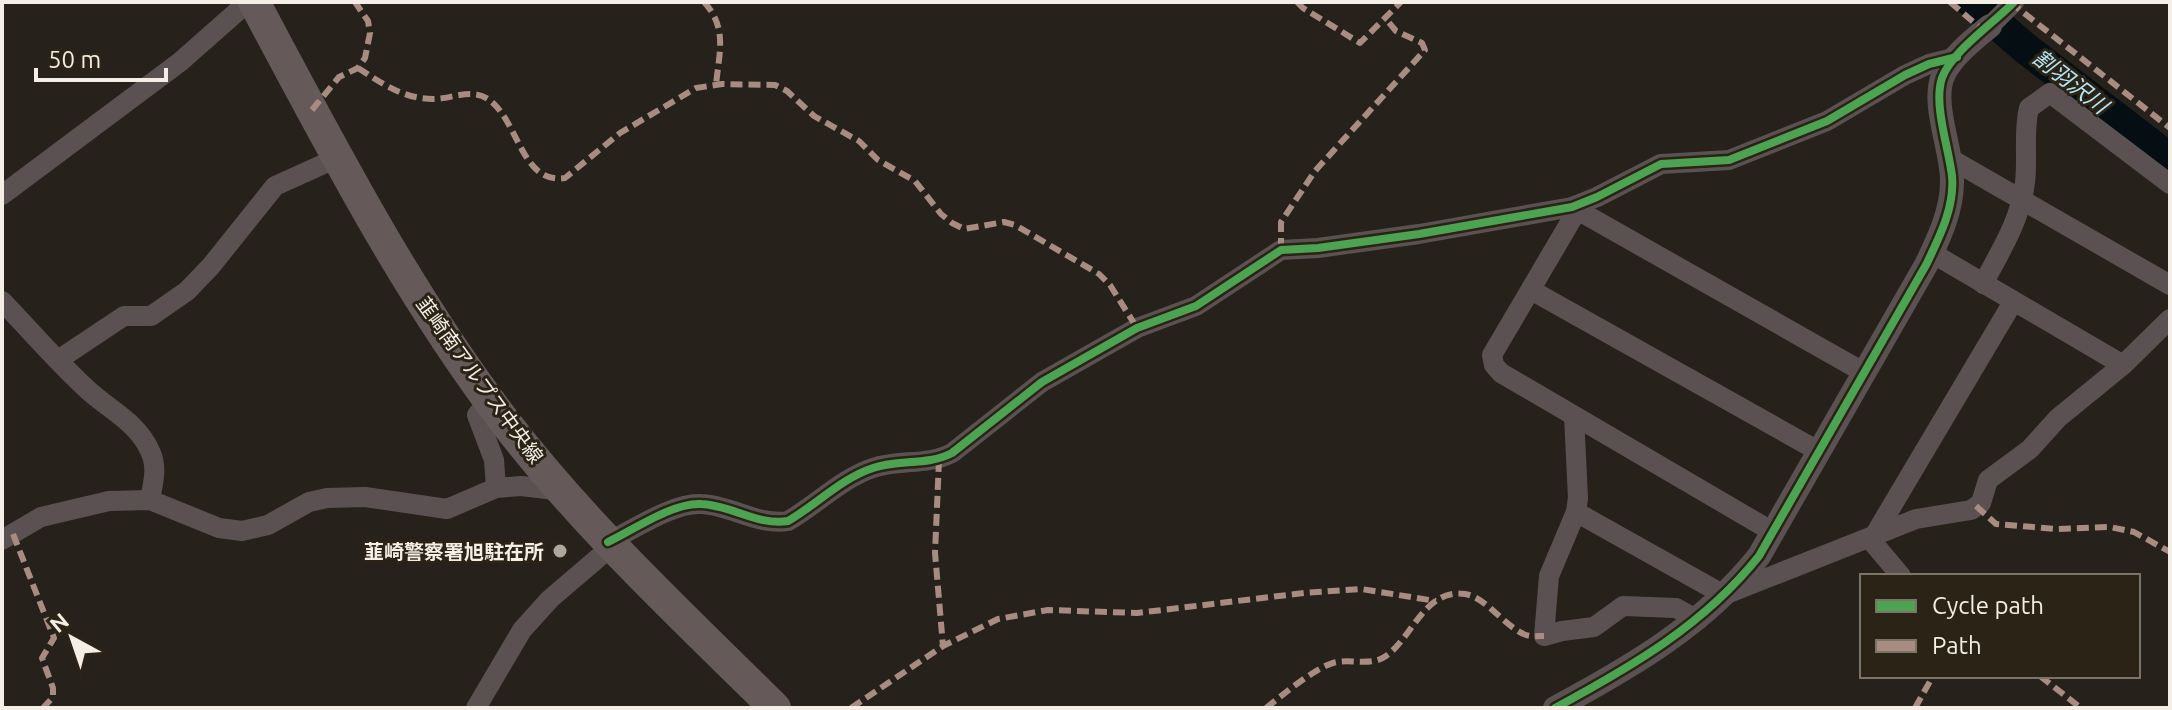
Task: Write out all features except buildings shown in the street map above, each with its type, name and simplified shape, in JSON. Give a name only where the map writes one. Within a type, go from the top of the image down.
[{"type":"main road","name":"韮崎南アルプス中央線","points":[[251,2],[382,237],[489,400],[610,544],[775,708]]},
{"type":"street","points":[[2,195],[180,62],[251,2]]},
{"type":"street","points":[[1555,708],[1641,660],[1698,620],[1759,556],[1932,253],[1949,208],[1952,180],[1939,93],[1942,77],[1957,57],[2010,5]]},
{"type":"street","points":[[476,708],[522,630],[550,599],[610,544],[654,518],[682,506],[700,503],[774,523],[788,521],[862,472],[878,466],[939,460],[952,453],[1042,382],[1137,328],[1196,306],[1281,250],[1419,234],[1572,207],[1661,164],[1729,160],[1827,121],[1929,64],[1957,57]]},
{"type":"street","points":[[1983,284],[2013,227],[2022,200],[2029,108],[2050,93],[2170,184]]},
{"type":"street","points":[[58,360],[124,316],[151,316],[187,291],[275,186],[337,158]]},
{"type":"street","points":[[1949,158],[2170,285]]},
{"type":"street","points":[[1572,207],[1572,219],[1492,355],[1494,365],[1501,373],[1773,532]]},
{"type":"street","points":[[1572,207],[1865,373]]},
{"type":"street","points":[[1932,253],[2123,365]]},
{"type":"street","points":[[1531,290],[1820,452]]},
{"type":"street","points":[[2,301],[89,391],[144,438],[154,461],[155,476],[150,500]]},
{"type":"street","points":[[1871,537],[2013,302]]},
{"type":"street","points":[[1724,595],[1916,519],[1971,510],[1981,503],[1988,480],[2030,449],[2058,418],[2123,365],[2170,319]]},
{"type":"street","points":[[489,400],[477,415],[494,460],[496,488]]},
{"type":"street","points":[[1574,416],[1578,498],[1576,512],[1549,576],[1544,636],[1594,627],[1623,606],[1676,608],[1698,620]]},
{"type":"street","points":[[2,540],[41,517],[109,501],[150,500],[219,528],[242,531],[268,525],[309,502],[327,498],[365,497],[447,509],[496,488],[521,486],[563,491]]},
{"type":"street","points":[[1576,512],[1724,595]]},
{"type":"street","points":[[1871,537],[1899,574]]},
{"type":"waterway","name":"割羽沢川","points":[[1972,2],[2025,48],[2170,159]]},
{"type":"marked path","points":[[312,110],[339,77],[358,68],[365,58],[370,33],[368,21],[355,2]]},
{"type":"marked path","points":[[704,2],[712,12],[719,31],[716,85]]},
{"type":"marked path","points":[[1297,2],[1360,43],[1401,2]]},
{"type":"marked path","points":[[1950,2],[1984,31]]},
{"type":"marked path","points":[[2010,2],[2170,128]]},
{"type":"marked path","points":[[1281,250],[1281,222],[1315,171],[1425,50],[1422,43],[1396,31],[1386,19]]},
{"type":"marked path","points":[[358,68],[393,89],[412,96],[433,99],[475,94],[488,99],[507,121],[529,162],[550,177],[565,178],[620,133],[696,88],[722,84],[775,85],[787,91],[814,116],[859,141],[878,160],[915,181],[952,223],[964,229],[1004,222],[1015,225],[1099,274],[1110,285],[1137,328]]},
{"type":"marked path","points":[[939,460],[935,553],[943,646]]},
{"type":"marked path","points":[[1976,506],[1996,524],[2057,529],[2110,527],[2134,532],[2170,552]]},
{"type":"marked path","points":[[13,534],[54,638],[42,658],[53,688],[53,697],[43,708]]},
{"type":"marked path","points":[[851,708],[943,646],[998,619],[1048,610],[1137,613],[1361,589],[1436,601]]},
{"type":"marked path","points":[[1266,708],[1326,666],[1340,662],[1373,661],[1386,656],[1429,606],[1451,594],[1473,596],[1518,631],[1528,636],[1544,636]]},
{"type":"marked path","points":[[1915,708],[1932,678]]},
{"type":"marked path","points":[[2043,678],[2081,708]]},
{"type":"cycle path","points":[[1555,708],[1611,677],[1690,624],[1738,581],[1759,556],[1926,265],[1945,222],[1951,199],[1952,176],[1940,113],[1942,78],[1963,48],[2014,2]]},
{"type":"cycle path","points":[[608,542],[666,512],[690,505],[712,505],[766,521],[788,521],[862,472],[883,465],[933,460],[952,453],[1042,382],[1137,328],[1196,306],[1281,250],[1419,234],[1572,207],[1661,164],[1729,160],[1827,121],[1929,64],[1957,57]]},
{"type":"place","name":"韮崎警察署旭駐在所","points":[[560,551]]}]
